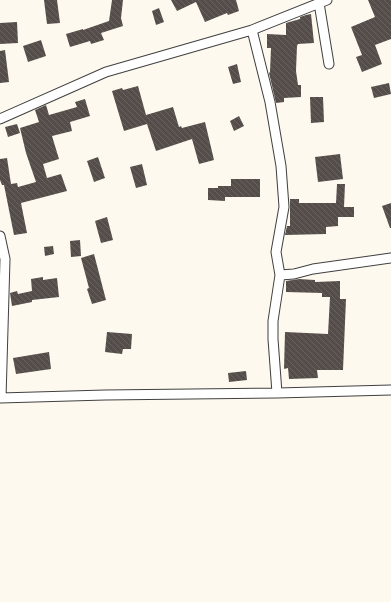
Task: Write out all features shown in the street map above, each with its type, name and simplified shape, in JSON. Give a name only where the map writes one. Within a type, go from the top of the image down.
[{"type":"street","points":[[0,119],[106,72],[252,30],[323,2],[329,64]]},
{"type":"street","points":[[252,30],[270,102],[281,166],[284,207],[276,252],[280,275],[273,321],[277,393]]},
{"type":"street","points":[[0,238],[5,259],[0,398],[391,390]]},
{"type":"street","points":[[280,275],[294,274],[313,268],[391,258]]},
{"type":"building","points":[[44,0],[57,0],[60,23],[47,24]]},
{"type":"building","points":[[112,0],[123,0],[121,18],[123,26],[101,33],[104,40],[91,44],[90,41],[70,47],[66,34],[109,21]]},
{"type":"building","points":[[171,0],[236,0],[239,11],[228,15],[227,13],[205,22],[196,2],[177,11]]},
{"type":"building","points":[[368,0],[391,0],[391,39],[375,45],[382,64],[362,72],[356,57],[362,55],[351,27],[375,17]]},
{"type":"building","points":[[159,8],[164,22],[156,25],[152,11]]},
{"type":"building","points":[[311,14],[314,43],[298,44],[297,46],[296,71],[298,85],[301,85],[301,97],[284,98],[284,102],[276,103],[269,73],[271,48],[267,48],[267,34],[286,35],[286,23]]},
{"type":"building","points":[[17,22],[18,43],[0,44],[0,23]]},
{"type":"building","points":[[41,40],[46,56],[28,62],[23,46]]},
{"type":"building","points":[[5,50],[9,82],[0,83],[0,51]]},
{"type":"building","points":[[237,64],[241,82],[233,84],[228,67]]},
{"type":"building","points":[[389,83],[391,94],[374,98],[371,87]]},
{"type":"building","points":[[138,86],[146,115],[173,107],[179,127],[181,126],[182,128],[205,122],[214,160],[199,164],[192,139],[156,151],[147,124],[124,131],[112,91]]},
{"type":"building","points":[[310,97],[323,97],[324,122],[311,123]]},
{"type":"building","points":[[85,99],[90,116],[70,122],[72,131],[52,136],[59,159],[43,164],[47,178],[61,174],[67,191],[21,203],[27,233],[14,235],[4,185],[2,185],[0,180],[0,159],[7,158],[11,184],[17,183],[18,187],[36,182],[26,153],[20,128],[39,122],[35,110],[46,105],[49,115],[77,107],[75,102]]},
{"type":"building","points":[[239,116],[244,126],[234,131],[230,121]]},
{"type":"building","points":[[17,124],[20,133],[8,137],[5,127]]},
{"type":"building","points":[[340,154],[343,179],[318,182],[315,157]]},
{"type":"building","points":[[98,157],[105,178],[94,182],[87,161]]},
{"type":"building","points":[[142,164],[147,185],[136,188],[130,167]]},
{"type":"building","points":[[231,179],[260,179],[260,197],[225,197],[225,201],[208,200],[208,188],[231,186]]},
{"type":"building","points":[[337,184],[345,184],[344,207],[354,207],[354,217],[338,217],[338,226],[326,227],[326,234],[285,235],[287,226],[290,226],[290,199],[299,199],[299,203],[336,203]]},
{"type":"building","points":[[391,203],[391,228],[390,228],[382,206]]},
{"type":"building","points":[[107,217],[113,240],[101,243],[95,221]]},
{"type":"building","points":[[80,240],[81,256],[71,257],[70,241]]},
{"type":"building","points":[[53,246],[54,254],[45,256],[44,247]]},
{"type":"building","points":[[94,254],[106,300],[92,304],[87,289],[89,288],[81,258]]},
{"type":"building","points":[[43,277],[43,280],[57,278],[59,297],[32,300],[32,302],[12,306],[10,293],[17,291],[18,294],[32,291],[31,279]]},
{"type":"building","points":[[299,279],[315,280],[315,282],[340,281],[340,299],[346,299],[343,370],[317,370],[318,378],[289,379],[288,368],[284,369],[285,332],[328,334],[330,297],[322,297],[322,293],[286,292],[286,281]]},
{"type":"building","points":[[107,332],[132,334],[131,349],[123,349],[122,354],[105,352]]},
{"type":"building","points":[[49,352],[51,369],[16,374],[13,358]]},
{"type":"building","points":[[246,371],[247,380],[229,382],[228,373]]}]
